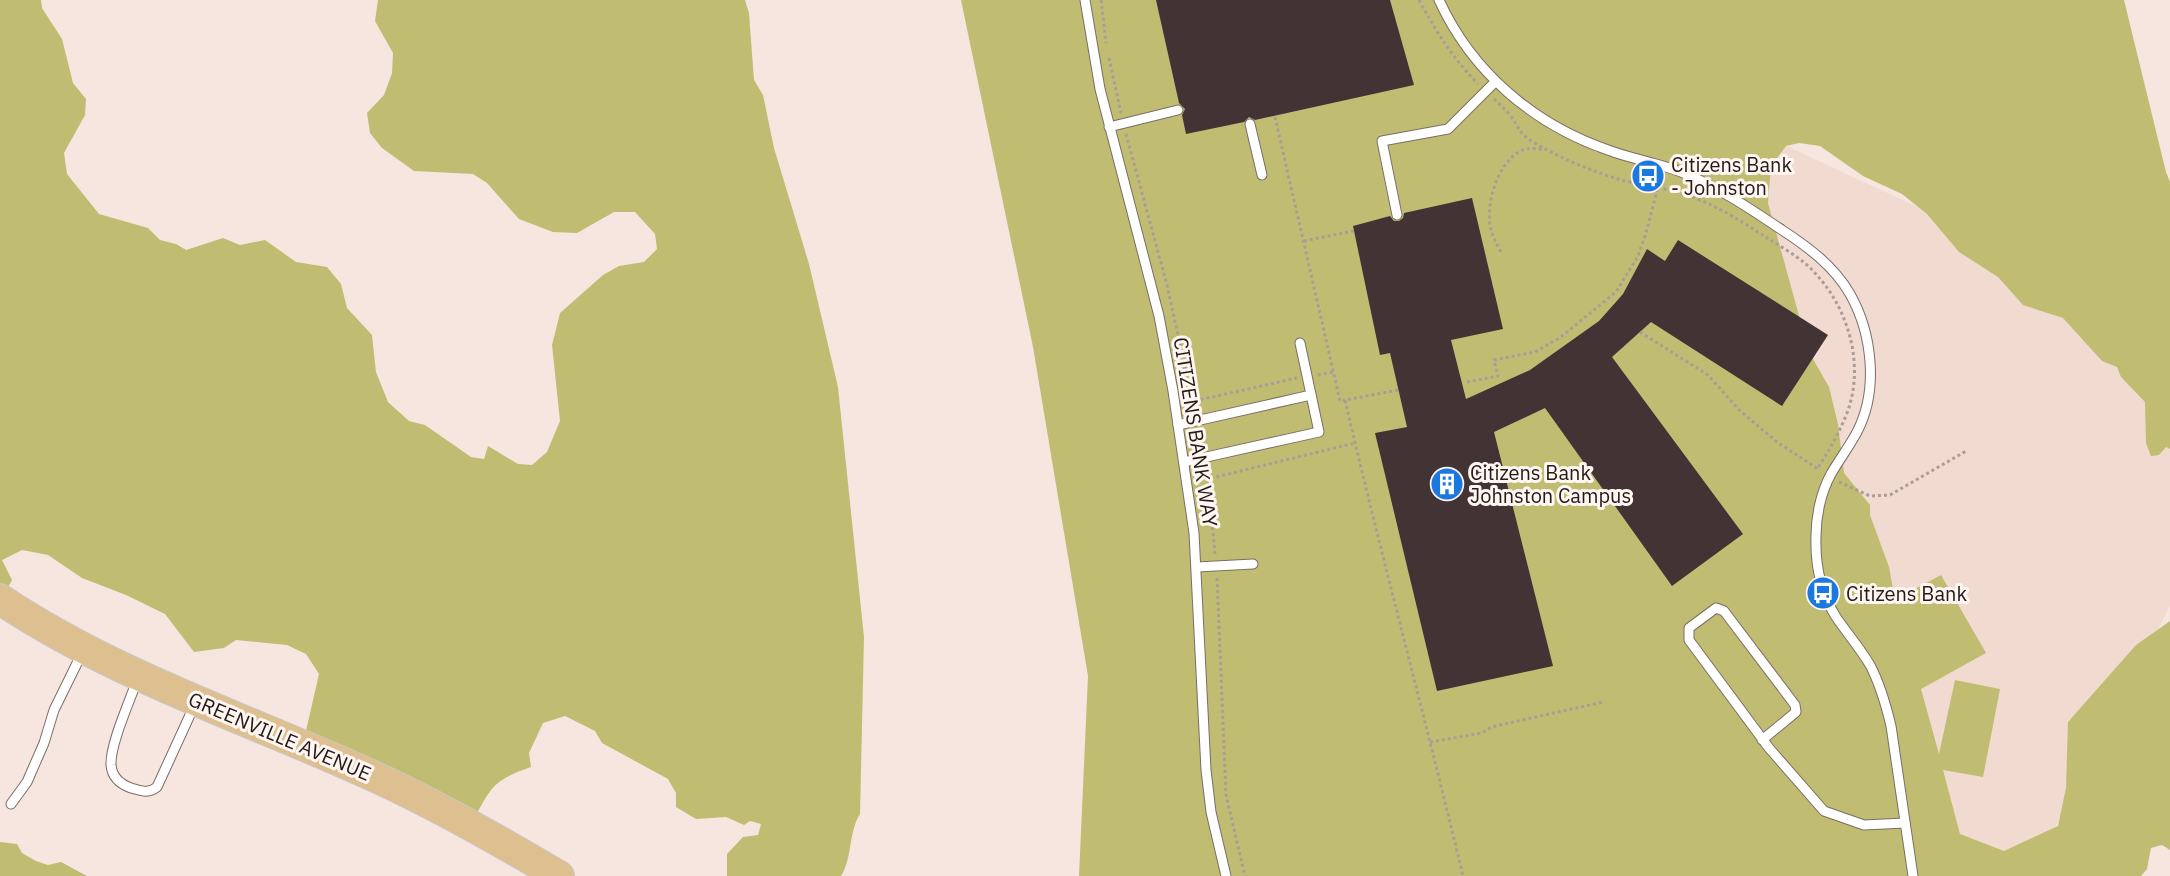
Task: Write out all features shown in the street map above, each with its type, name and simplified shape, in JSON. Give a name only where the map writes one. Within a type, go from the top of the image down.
[{"type":"main road","name":"GREENVILLE AVENUE","points":[[0,599],[53,633],[84,649],[197,701],[362,770],[436,806],[559,876]]},
{"type":"lane","name":"CITIZENS BANK WAY","points":[[1085,0],[1100,89],[1159,316],[1184,462],[1197,567],[1200,680],[1206,770],[1211,812],[1226,876]]},
{"type":"lane","points":[[1439,0],[1450,25],[1495,82],[1526,108],[1572,135],[1609,151],[1663,166],[1709,184],[1796,239],[1835,273],[1849,293],[1865,331],[1870,354],[1869,385],[1858,430],[1830,476],[1819,508],[1816,552],[1823,593],[1835,615],[1856,643],[1878,683],[1891,726],[1913,876]]},
{"type":"lane","points":[[1397,215],[1382,141],[1448,129],[1495,82]]},
{"type":"lane","points":[[1109,127],[1178,111]]},
{"type":"lane","points":[[1250,124],[1262,175]]},
{"type":"lane","points":[[1184,462],[1319,432],[1300,343]]},
{"type":"lane","points":[[1178,425],[1311,395]]},
{"type":"lane","points":[[1197,567],[1253,564]]},
{"type":"lane","points":[[1762,740],[1796,711],[1795,705],[1724,611],[1716,608],[1689,628],[1689,640],[1762,740],[1824,811],[1864,825],[1905,823]]},
{"type":"lane","points":[[11,804],[27,782],[44,743],[54,710],[84,649]]},
{"type":"lane","points":[[139,675],[113,751],[111,764],[117,780],[127,786],[145,792],[157,787],[197,701]]},
{"type":"path","points":[[1101,0],[1107,51],[1167,285],[1192,399],[1199,400],[1334,372]]},
{"type":"path","points":[[1419,0],[1458,64],[1512,117],[1518,130],[1530,140],[1594,171],[1700,199],[1737,218],[1814,272],[1833,296],[1847,325],[1852,344],[1852,392],[1848,411],[1832,445],[1817,469]]},
{"type":"path","points":[[1275,117],[1340,401],[1398,390]]},
{"type":"path","points":[[1501,252],[1492,236],[1489,210],[1493,189],[1498,178],[1516,154],[1523,150],[1532,148],[1549,151]]},
{"type":"path","points":[[1467,382],[1498,376],[1494,360],[1535,352],[1561,337],[1616,292],[1638,256],[1647,232],[1663,166]]},
{"type":"path","points":[[1304,241],[1354,231]]},
{"type":"path","points":[[1640,333],[1708,375],[1739,410],[1777,442],[1817,469],[1870,496],[1890,495],[1966,451]]},
{"type":"path","points":[[1344,400],[1448,806],[1463,876]]},
{"type":"path","points":[[1245,876],[1226,795],[1217,566],[1209,479],[1355,443]]},
{"type":"path","points":[[1430,742],[1482,733],[1491,727],[1603,702]]},
{"type":"shaded area","points":[[0,0],[41,0],[42,8],[62,39],[73,83],[86,99],[85,115],[64,153],[67,174],[99,214],[148,228],[160,240],[176,244],[186,250],[223,238],[240,245],[265,240],[296,262],[327,267],[341,284],[347,308],[372,335],[376,372],[388,402],[409,421],[425,425],[471,457],[484,459],[488,446],[518,464],[532,465],[547,452],[560,421],[552,345],[560,313],[603,275],[619,266],[644,262],[657,249],[655,234],[635,212],[614,212],[577,233],[553,232],[519,219],[487,183],[473,174],[414,171],[382,148],[370,133],[367,113],[384,95],[392,73],[393,53],[375,21],[378,0],[745,0],[749,13],[754,80],[763,95],[774,148],[809,264],[838,387],[864,637],[860,814],[841,876],[727,876],[727,854],[743,837],[758,835],[761,824],[750,821],[744,825],[726,817],[696,819],[676,807],[676,793],[668,779],[602,743],[595,731],[565,716],[543,723],[529,753],[531,767],[500,781],[489,793],[472,822],[303,744],[319,674],[306,654],[287,645],[236,640],[224,648],[194,652],[165,614],[126,595],[82,578],[48,555],[22,550],[2,560],[12,580],[2,598],[0,597]]},
{"type":"shaded area","points":[[961,0],[2124,0],[2170,182],[2170,449],[2166,447],[2159,455],[2151,456],[2146,443],[2145,402],[2121,377],[2117,367],[2102,361],[2063,318],[2023,305],[1998,277],[1959,252],[1927,214],[1902,194],[1863,176],[1820,146],[1799,143],[1786,146],[1771,166],[1768,203],[1809,352],[1829,387],[1838,424],[1844,473],[1870,505],[1870,515],[1889,567],[1895,600],[1941,575],[1986,653],[1921,689],[1939,754],[1955,680],[2000,689],[1983,777],[1943,770],[1960,834],[2004,851],[2058,826],[2066,788],[2068,722],[2136,645],[2170,621],[2170,850],[2162,845],[2151,848],[2147,869],[2141,876],[1079,876],[1088,676],[1033,347]]},
{"type":"shaded area","points":[[1476,1],[1909,203],[2145,309],[2170,369],[2170,606],[2030,876],[1834,876]]},
{"type":"shaded area","points":[[0,842],[17,844],[22,853],[36,861],[48,865],[61,862],[87,876],[0,876]]},
{"type":"building","points":[[1156,0],[1390,0],[1414,85],[1255,120],[1249,117],[1244,122],[1186,134],[1182,115],[1185,109],[1179,103]]},
{"type":"building","name":"Citizens Bank Johnston Campus","points":[[1472,198],[1503,329],[1451,340],[1466,399],[1530,370],[1599,321],[1623,294],[1647,249],[1665,261],[1678,240],[1828,335],[1782,406],[1651,322],[1612,357],[1743,534],[1672,586],[1545,408],[1494,432],[1553,666],[1437,691],[1375,433],[1407,427],[1390,353],[1380,355],[1353,226],[1390,216],[1394,221],[1399,221],[1403,218],[1404,213]]},
{"type":"place","name":"Citizens Bank - Johnston","points":[[1648,176]]},
{"type":"place","name":"Citizens Bank Johnston Campus","points":[[1447,484]]},
{"type":"place","name":"Citizens Bank","points":[[1823,593]]}]
